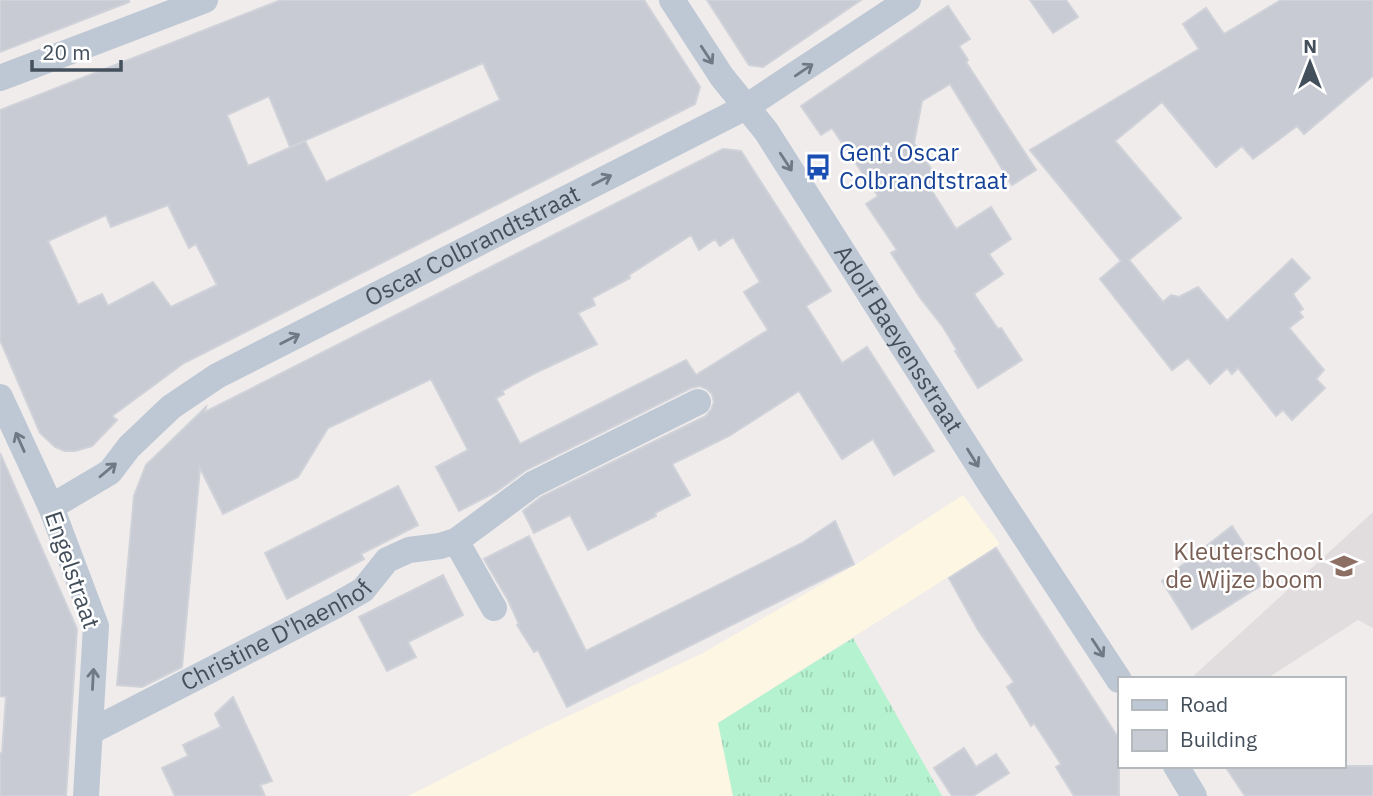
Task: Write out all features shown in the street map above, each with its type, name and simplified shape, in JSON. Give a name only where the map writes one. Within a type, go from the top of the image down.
[{"type":"street","points":[[0,78],[205,0]]},
{"type":"street","name":"Adolf Baeyensstraat","points":[[672,0],[722,77],[766,131],[991,485],[1118,678]]},
{"type":"street","name":"Oscar Colbrandtstraat","points":[[51,507],[110,472],[129,447],[171,407],[217,376],[746,107],[908,0]]},
{"type":"street","name":"Engelstraat","points":[[0,397],[51,507],[96,626],[86,796]]},
{"type":"street","name":"Christine D'haenhof","points":[[90,732],[354,595],[372,581],[387,560],[409,550],[456,541],[533,484],[698,402]]},
{"type":"street","points":[[456,541],[494,608]]},
{"type":"street","points":[[1177,768],[1194,796]]},
{"type":"shaded area","points":[[963,495],[1000,544],[718,723],[733,796],[408,796],[532,733],[703,653],[855,565]]},
{"type":"shaded area","name":"Kleuterschool de Wijze boom","points":[[1373,512],[1373,628],[1358,620],[1269,677],[1192,677]]},
{"type":"green space","points":[[853,638],[942,796],[733,796],[718,723]]},
{"type":"building","points":[[0,0],[129,0],[129,2],[0,52]]},
{"type":"building","points":[[281,0],[644,0],[700,87],[695,104],[184,363],[112,416],[117,420],[92,446],[75,451],[55,447],[40,433],[0,340],[0,110]],"holes":[[[483,63],[500,100],[326,182],[305,141],[248,166],[227,115],[269,96],[290,147]],[[168,205],[189,248],[196,244],[217,285],[171,307],[153,282],[108,306],[102,294],[78,305],[48,241],[106,215],[111,227]]]},
{"type":"building","points":[[707,0],[861,0],[763,67],[749,65]]},
{"type":"building","points":[[1030,0],[1066,0],[1078,17],[1053,33]]},
{"type":"building","points":[[1281,0],[1373,0],[1373,76],[1304,134],[1297,126],[1253,159],[1242,146],[1216,167],[1162,102],[1115,141],[1181,218],[1129,260],[1163,302],[1171,295],[1179,297],[1198,287],[1227,321],[1292,259],[1310,278],[1293,294],[1303,309],[1299,312],[1303,317],[1289,328],[1324,370],[1316,379],[1325,388],[1292,420],[1283,410],[1276,416],[1238,368],[1232,374],[1227,368],[1210,384],[1188,358],[1172,370],[1100,279],[1121,261],[1030,150],[1199,49],[1183,24],[1206,8],[1224,34]]},
{"type":"building","points":[[948,6],[970,39],[959,46],[968,60],[966,62],[1036,170],[1012,185],[950,84],[922,101],[914,143],[940,182],[930,188],[956,229],[991,207],[1011,239],[989,254],[1003,274],[974,294],[1022,360],[978,388],[943,327],[891,253],[897,250],[866,204],[878,196],[832,128],[821,135],[801,106]]},
{"type":"building","points":[[723,149],[741,151],[831,291],[806,306],[842,363],[867,347],[934,451],[894,475],[873,439],[842,459],[799,391],[729,436],[672,464],[690,495],[655,513],[656,516],[588,550],[570,515],[534,533],[523,511],[541,497],[706,416],[714,402],[712,394],[700,386],[691,388],[526,470],[496,492],[459,511],[436,467],[468,450],[431,379],[328,428],[298,477],[223,514],[200,468],[182,667],[142,687],[117,685],[134,496],[146,465],[206,407],[205,412]],"holes":[[[691,235],[699,250],[715,239],[720,246],[733,237],[760,282],[744,292],[768,330],[696,375],[686,360],[520,444],[496,398],[504,394],[502,391],[597,344],[578,313],[595,305],[592,298],[630,278],[629,275]]]},
{"type":"building","points":[[0,453],[77,629],[66,796],[0,796],[0,753],[6,697],[0,696]]},
{"type":"building","points":[[398,486],[418,525],[361,554],[364,559],[287,599],[265,553]]},
{"type":"building","points":[[835,521],[854,564],[567,707],[538,650],[534,652],[517,625],[519,624],[508,600],[484,559],[529,536],[586,651],[802,543]]},
{"type":"building","points":[[1232,526],[1268,581],[1192,629],[1162,581]]},
{"type":"building","points":[[996,548],[1118,737],[1119,796],[1074,796],[1056,767],[1061,764],[1034,723],[1031,726],[1007,687],[1014,682],[978,630],[949,578]]},
{"type":"building","points":[[443,575],[463,615],[408,642],[416,657],[387,671],[359,617]]},
{"type":"building","points":[[233,697],[272,781],[260,785],[265,796],[175,796],[162,768],[188,756],[183,745],[221,727],[215,714]]},
{"type":"building","points":[[964,748],[976,767],[996,754],[1009,773],[973,796],[952,796],[934,768]]},
{"type":"building","points":[[1373,766],[1373,796],[1245,796],[1226,768]]},
{"type":"place","name":"Gent Oscar Colbrandtstraat","points":[[818,167]]},
{"type":"place","name":"Kleuterschool de Wijze boom","points":[[1344,566]]}]
